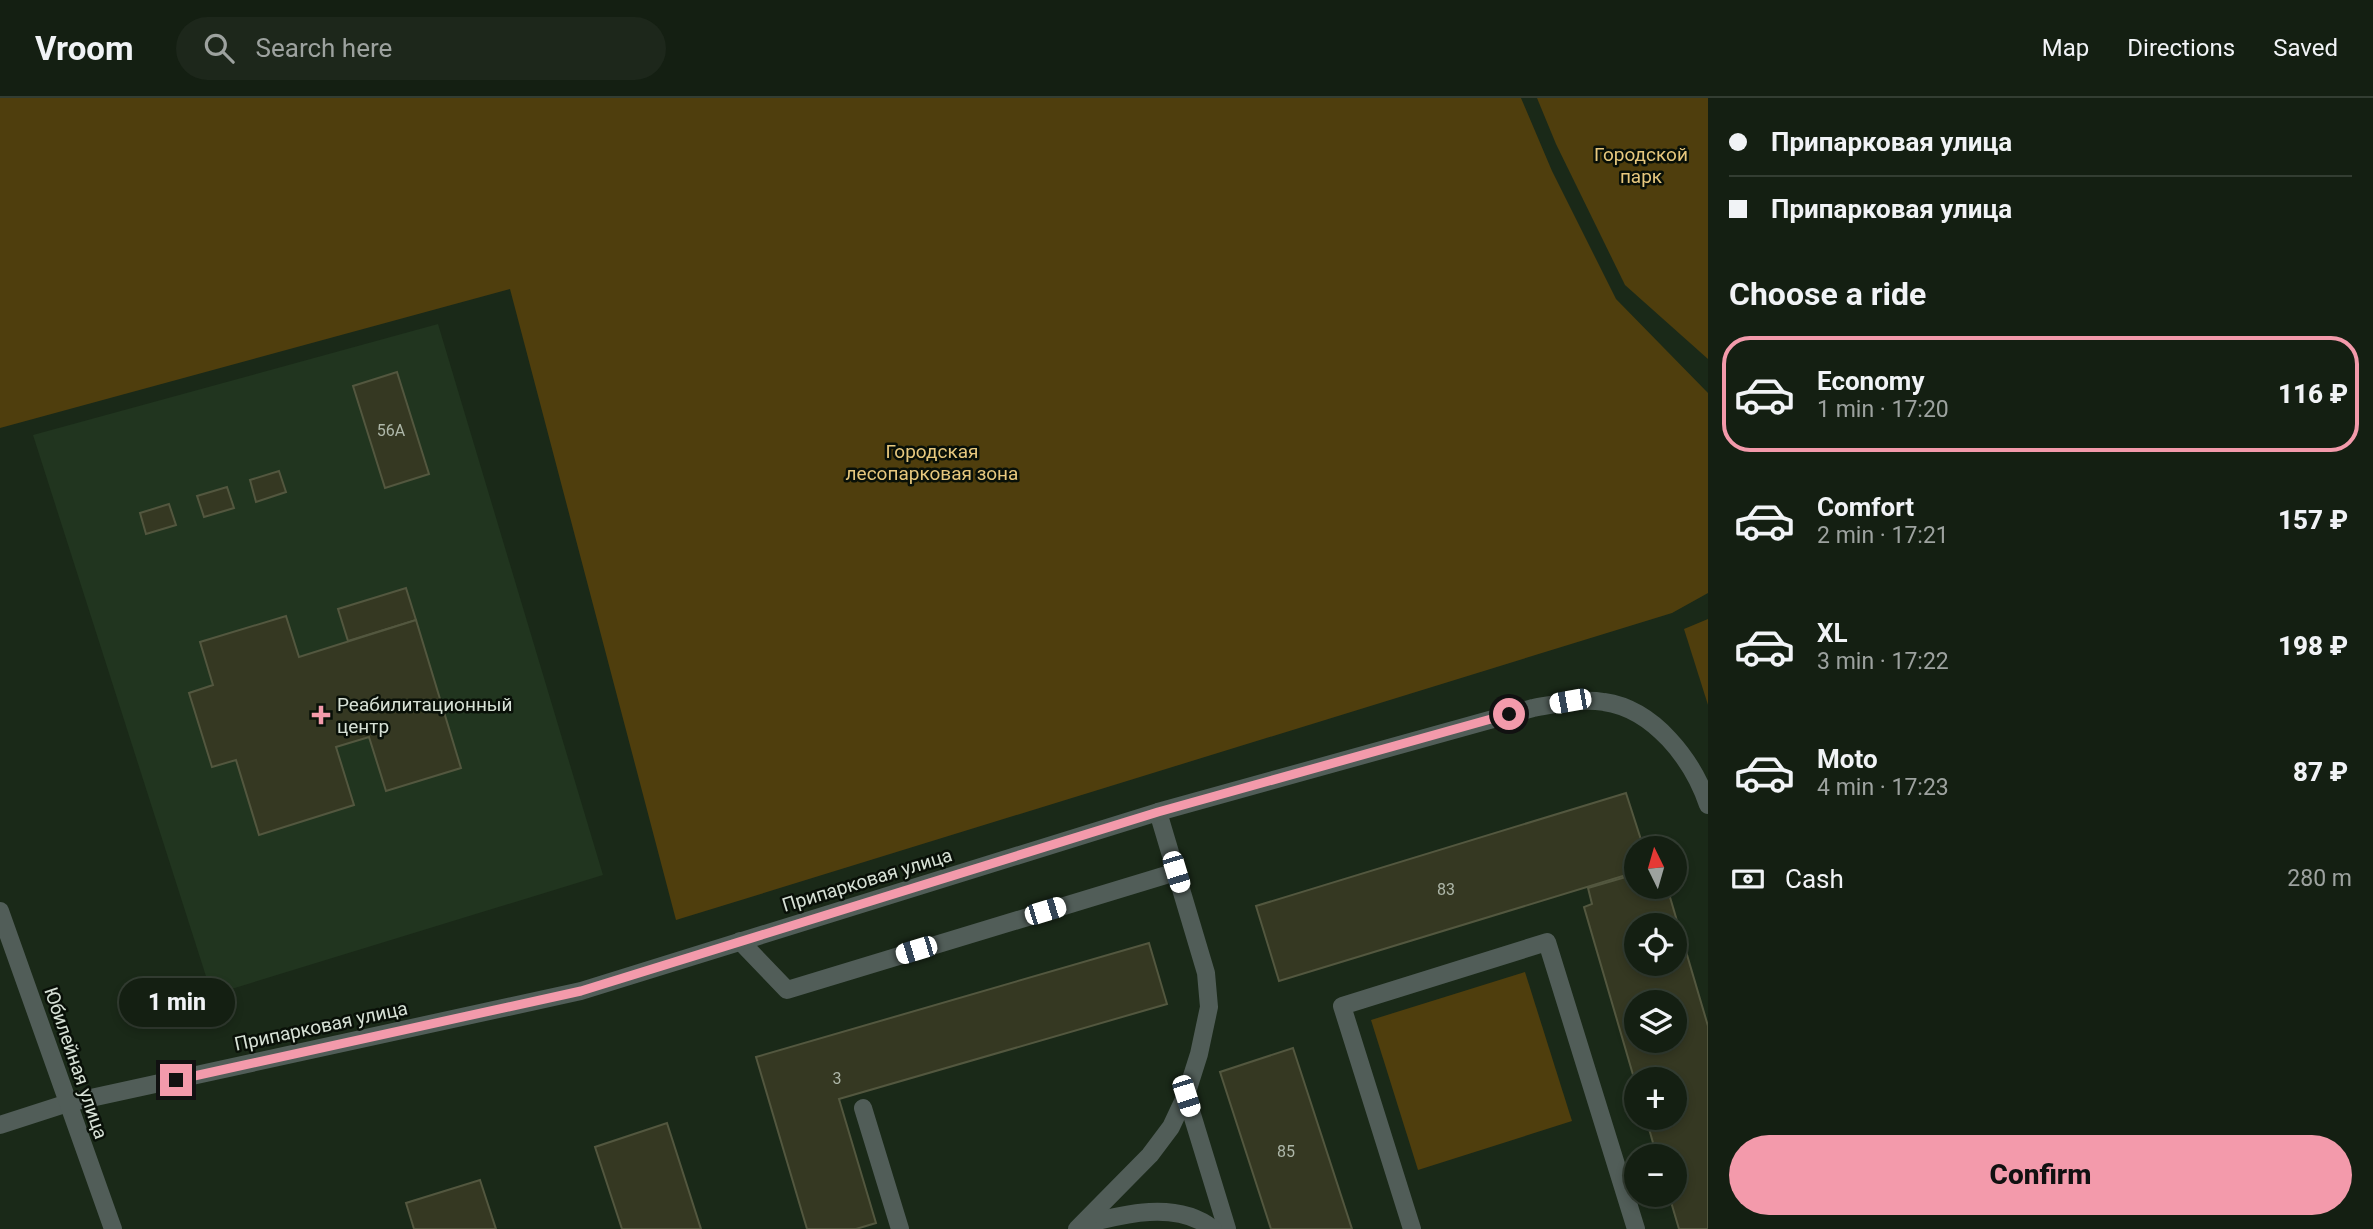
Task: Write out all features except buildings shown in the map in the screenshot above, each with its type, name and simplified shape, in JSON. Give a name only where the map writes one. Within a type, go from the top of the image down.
[{"type":"street","name":"Припарковая улица","points":[[0,1125],[68,1103],[581,991],[1158,812],[1533,708],[1570,701],[1604,702],[1626,708],[1648,722],[1665,736],[1690,766],[1702,786],[1708,805]]},
{"type":"street","points":[[1080,1227],[1150,1155],[1171,1127],[1186,1096],[1209,1007],[1206,973],[1158,812]]},
{"type":"street","points":[[740,941],[787,989],[1176,872]]},
{"type":"street","name":"Юбилейная улица","points":[[0,911],[113,1229]]},
{"type":"street","points":[[1412,1229],[1342,1006],[1547,942],[1636,1229]]},
{"type":"street","points":[[1186,1096],[1227,1229]]},
{"type":"street","points":[[863,1108],[900,1229]]},
{"type":"street","points":[[1080,1227],[1123,1214],[1151,1212],[1188,1215],[1213,1229]]},
{"type":"shaded area","points":[[438,324],[603,875],[212,995],[33,435]]},
{"type":"green space","name":"Городская лесопарковая зона","points":[[0,98],[1521,98],[1552,171],[1616,299],[1708,393],[1708,593],[1672,613],[676,920],[510,289],[0,428]]},
{"type":"green space","name":"Городской парк","points":[[1537,98],[1708,98],[1708,359],[1625,285],[1556,144]]},
{"type":"green space","points":[[1708,619],[1708,705],[1684,629]]},
{"type":"green space","points":[[1525,972],[1572,1121],[1418,1170],[1371,1020]]},
{"type":"place","name":"Реабилитационный центр","points":[[321,715]]},
{"type":"route","points":[[176,1080],[581,991],[1158,812],[1509,714]]}]
